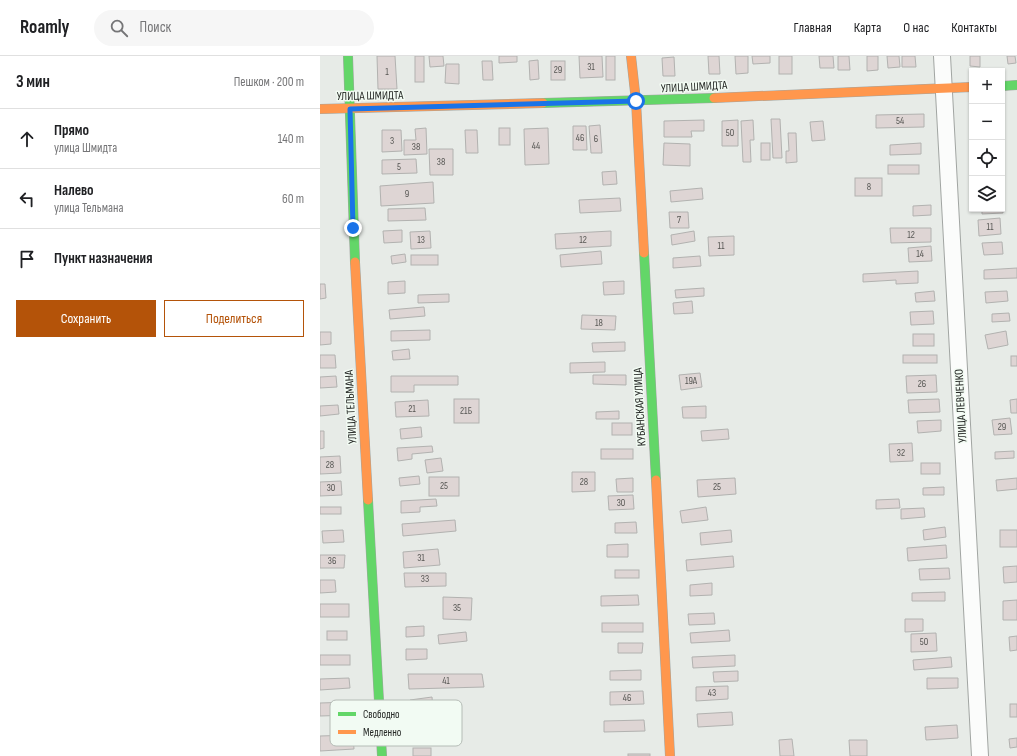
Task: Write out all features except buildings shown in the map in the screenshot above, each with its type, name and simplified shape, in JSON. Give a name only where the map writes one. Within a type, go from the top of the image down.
[{"type":"street","name":"УЛИЦА ТЕЛЬМАНА","points":[[348,56],[353,228],[379,700]]},
{"type":"street","name":"КУБАНСКАЯ УЛИЦА","points":[[631,56],[636,101],[670,756]]},
{"type":"street","name":"УЛИЦА ЛЕВЧЕНКО","points":[[942,56],[980,756]]},
{"type":"street","points":[[1005,86],[1017,85]]},
{"type":"street","name":"УЛИЦА ШМИДТА","points":[[320,109],[636,101],[969,87]]},
{"type":"street","name":"УЛИЦА ТЕЛЬМАНА","points":[[381,746],[382,756]]},
{"type":"traffic: fast","points":[[348,56],[355,262]]},
{"type":"traffic: fast","points":[[1005,86],[1017,85]]},
{"type":"traffic: fast","points":[[543,103],[714,98]]},
{"type":"traffic: fast","points":[[644,253],[656,480]]},
{"type":"traffic: fast","points":[[368,500],[379,700]]},
{"type":"traffic: fast","points":[[381,746],[382,756]]},
{"type":"traffic: slow","points":[[631,56],[636,101],[644,253]]},
{"type":"traffic: slow","points":[[714,98],[969,87]]},
{"type":"traffic: slow","points":[[320,109],[543,103]]},
{"type":"traffic: slow","points":[[355,262],[368,500]]},
{"type":"traffic: slow","points":[[656,480],[670,756]]},
{"type":"route","points":[[353,228],[350,109],[636,101]]}]
